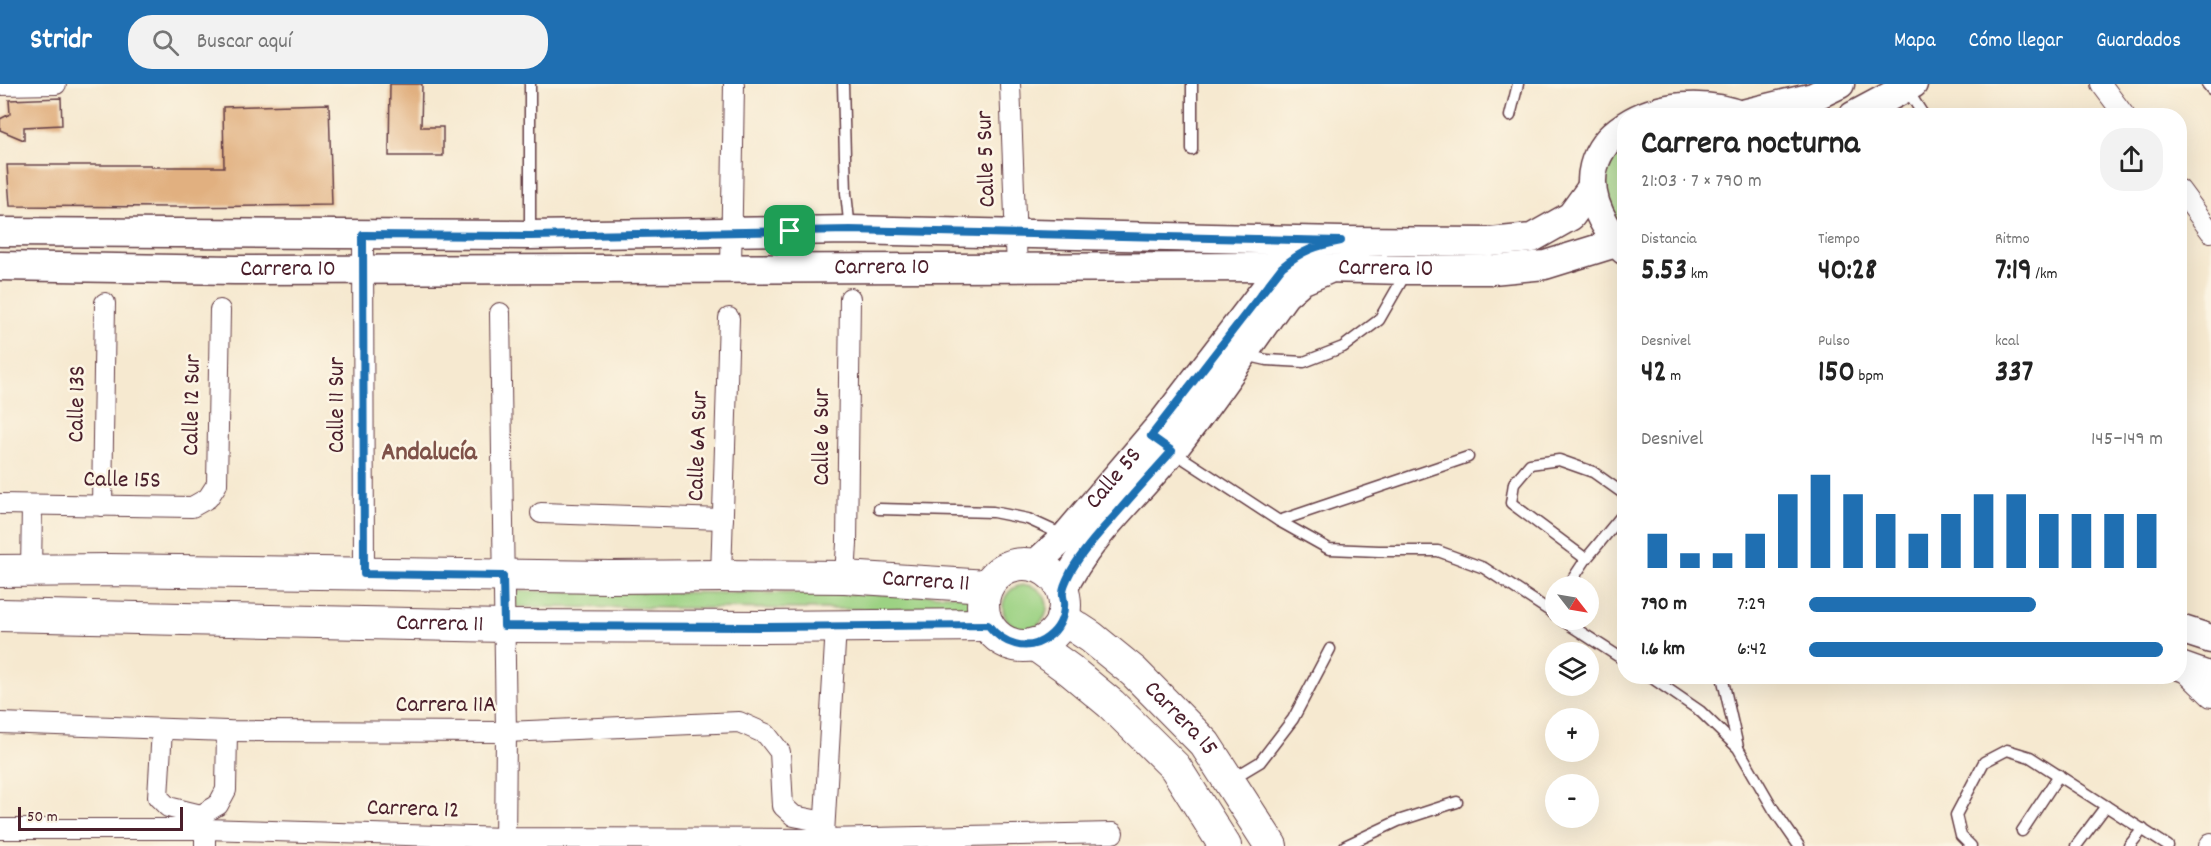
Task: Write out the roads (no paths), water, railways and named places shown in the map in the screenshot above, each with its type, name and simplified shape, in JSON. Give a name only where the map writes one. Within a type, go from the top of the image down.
[{"type":"main road","points":[[1630,108],[1649,94],[1682,91],[1704,94],[1729,104],[1813,97],[1840,84]]},
{"type":"main road","points":[[1868,108],[1910,86]]},
{"type":"main road","points":[[1617,121],[1606,133],[1595,159],[1592,187],[1596,210],[1617,242]]},
{"type":"main road","name":"Carrera 10","points":[[0,232],[530,236],[850,230],[1490,242],[1532,238],[1571,216],[1592,187]]},
{"type":"main road","name":"Calle 5S","points":[[1062,604],[1072,570],[1282,267],[1300,253],[1314,246],[1341,241]]},
{"type":"main road","name":"Carrera 10","points":[[0,266],[234,270],[1332,267],[1492,270],[1545,265],[1617,247]]},
{"type":"main road","name":"Calle 5S","points":[[1034,565],[1161,444],[1242,354],[1285,295],[1301,281],[1332,267]]},
{"type":"main road","points":[[1020,564],[1034,565],[1048,571],[1056,579],[1062,604],[1056,630],[1046,639],[1021,646],[996,635],[988,625],[984,612],[987,586],[1007,567],[1020,564]]},
{"type":"main road","name":"Carrera 11","points":[[0,571],[110,570],[610,578],[845,577],[987,586]]},
{"type":"main road","name":"Carrera 15","points":[[1062,604],[1091,637],[1134,672],[1205,744],[1271,846]]},
{"type":"main road","name":"Carrera 11","points":[[0,615],[504,626],[988,625]]},
{"type":"main road","points":[[2187,631],[2211,639]]},
{"type":"main road","name":"Carrera 15","points":[[1034,644],[1111,704],[1175,767],[1225,846]]},
{"type":"main road","points":[[2187,668],[2211,677]]},
{"type":"street","points":[[0,85],[56,84]]},
{"type":"street","points":[[731,268],[734,84]]},
{"type":"street","name":"Calle 5 Sur","points":[[1010,84],[1017,269]]},
{"type":"street","points":[[2101,84],[2119,108]]},
{"type":"street","points":[[2187,199],[2211,232]]},
{"type":"street","name":"Calle 11 Sur","points":[[363,235],[364,574]]},
{"type":"street","name":"Calle 6 Sur","points":[[845,577],[848,543],[850,298]]},
{"type":"street","name":"Calle 13S","points":[[102,506],[105,303]]},
{"type":"street","name":"Calle 12 Sur","points":[[208,498],[217,484],[220,310]]},
{"type":"street","points":[[500,313],[506,732],[505,842]]},
{"type":"street","name":"Calle 6A Sur","points":[[721,576],[729,318]]},
{"type":"street","name":"Calle 15S","points":[[0,504],[192,507],[208,498]]},
{"type":"street","points":[[31,571],[32,505]]},
{"type":"street","points":[[541,513],[723,519]]},
{"type":"street","points":[[836,626],[824,836],[1113,832]]},
{"type":"street","points":[[2187,673],[2211,698]]},
{"type":"street","name":"Carrera 11A","points":[[0,723],[227,731],[506,732],[739,722],[766,734],[780,752],[783,806],[824,836]]},
{"type":"street","points":[[162,729],[158,797],[168,807],[203,830],[226,790],[227,731]]},
{"type":"street","name":"Carrera 12","points":[[0,829],[203,830],[505,842],[824,836]]},
{"type":"lane","points":[[530,84],[530,236]]},
{"type":"lane","points":[[843,84],[846,193],[850,230]]},
{"type":"lane","points":[[1192,84],[1192,150]]},
{"type":"lane","points":[[1510,116],[1518,84]]},
{"type":"lane","points":[[2207,84],[2211,88]]},
{"type":"lane","points":[[1910,86],[1920,108]]},
{"type":"lane","points":[[1242,354],[1267,360],[1304,362],[1343,347],[1378,320],[1407,270]]},
{"type":"lane","points":[[1161,444],[1278,521],[1329,549],[1438,550],[1484,568],[1545,605]]},
{"type":"lane","points":[[1278,521],[1468,457]]},
{"type":"lane","points":[[1586,559],[1511,503],[1514,483],[1530,464],[1558,460],[1593,472],[1617,489]]},
{"type":"lane","points":[[879,509],[993,512],[1028,519],[1066,536]]},
{"type":"lane","points":[[1575,576],[1617,521]]},
{"type":"lane","points":[[1578,630],[1617,655]]},
{"type":"lane","points":[[1230,781],[1260,762],[1293,719],[1330,650]]},
{"type":"lane","points":[[1661,684],[1700,711],[1738,748],[1774,810],[1799,846]]},
{"type":"lane","points":[[1724,684],[1738,748]]},
{"type":"lane","points":[[1971,846],[1961,836],[1956,815],[1984,762],[2007,750],[2030,757],[2168,846]]},
{"type":"lane","points":[[2022,831],[2059,775]]},
{"type":"lane","points":[[1345,846],[1398,821],[1457,802]]},
{"type":"lane","points":[[2076,846],[2106,806]]},
{"type":"lane","points":[[2129,846],[2143,830]]},
{"type":"district","name":"Andalucía","points":[[429,453]]}]
